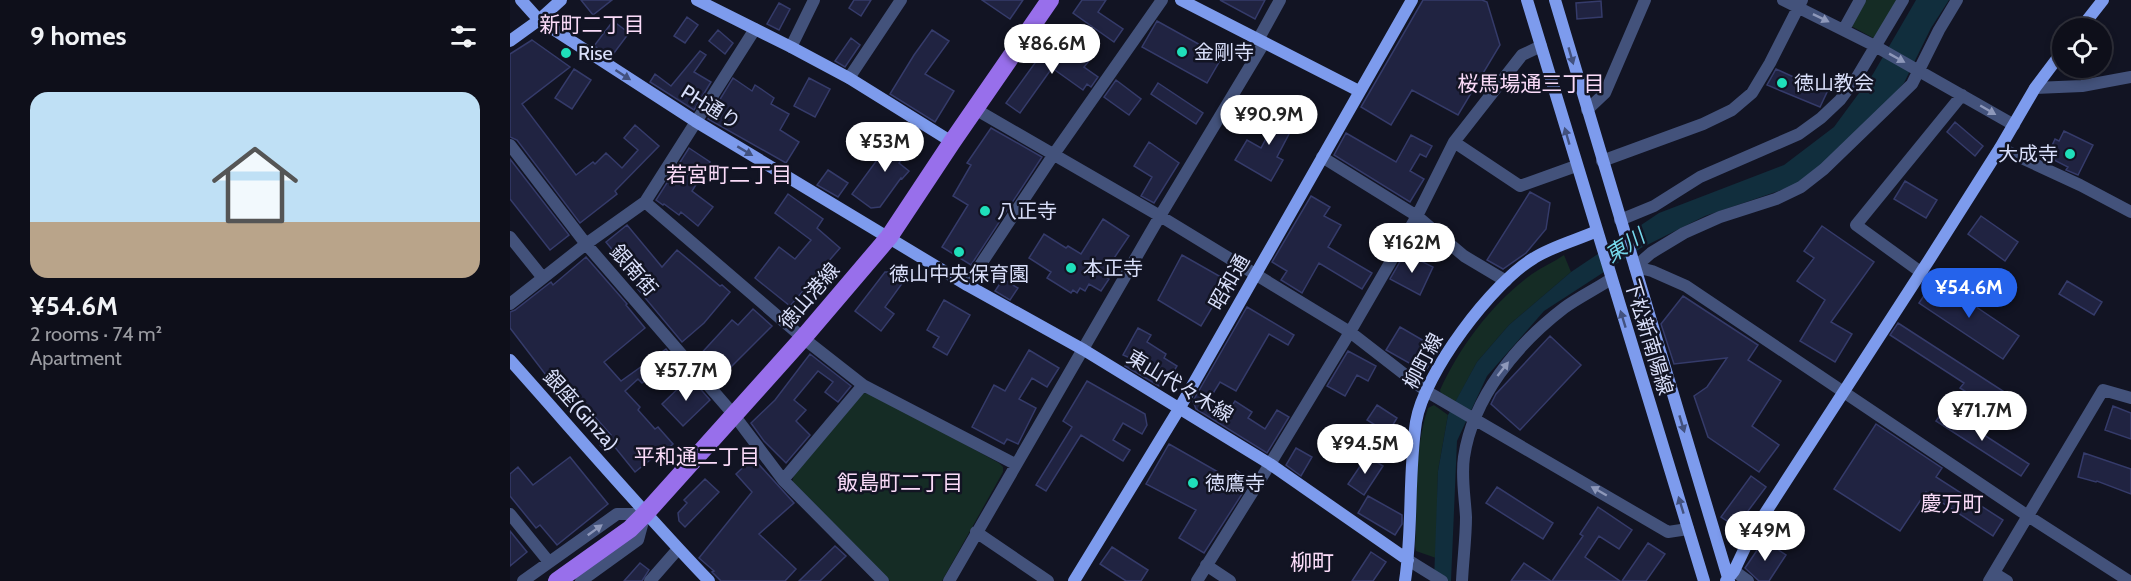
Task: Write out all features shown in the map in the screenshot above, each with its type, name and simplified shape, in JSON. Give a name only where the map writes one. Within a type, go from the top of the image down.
[{"type":"main road","name":"徳山港線","points":[[557,581],[630,530],[803,338],[889,237],[1050,0]]},
{"type":"street","name":"PH通り","points":[[521,0],[539,20],[695,121],[889,237]]},
{"type":"street","points":[[510,41],[539,20],[561,0]]},
{"type":"street","points":[[696,0],[849,78],[952,142]]},
{"type":"street","points":[[792,47],[814,0]]},
{"type":"street","points":[[849,78],[902,0]]},
{"type":"street","points":[[967,285],[1054,154],[1162,0]]},
{"type":"street","points":[[1181,0],[1359,91]]},
{"type":"street","points":[[949,581],[1261,41],[1280,0]]},
{"type":"street","name":"昭和通","points":[[1074,581],[1179,409],[1412,0]]},
{"type":"street","name":"下松新南陽線","points":[[1527,0],[1704,581]]},
{"type":"street","name":"下松新南陽線","points":[[1555,0],[1729,578]]},
{"type":"street","points":[[1587,110],[1605,93],[1645,0]]},
{"type":"street","points":[[1783,0],[1800,4],[2014,124]]},
{"type":"street","points":[[1844,30],[1860,0]]},
{"type":"street","points":[[1620,220],[1654,206],[1700,177],[1799,134],[1840,100],[1857,77],[1903,0]]},
{"type":"street","points":[[1635,267],[1652,253],[1684,233],[1720,217],[1776,199],[1801,187],[1824,169],[1912,84],[1957,0]]},
{"type":"street","points":[[2089,18],[2103,0]]},
{"type":"street","points":[[1602,161],[1703,124],[1732,110],[1752,93],[1800,4]]},
{"type":"street","points":[[510,304],[586,244],[645,202],[755,29]]},
{"type":"street","points":[[1197,581],[1350,333],[1417,216],[1454,142],[1522,55],[1541,46]]},
{"type":"street","points":[[1748,581],[1729,578],[1751,535],[1922,273],[2001,148],[2035,88],[2052,65]]},
{"type":"street","points":[[2035,88],[2082,86],[2131,77]]},
{"type":"street","points":[[1922,273],[1856,225],[1962,95]]},
{"type":"street","points":[[975,109],[1160,216],[1350,333],[1426,391],[1668,532],[1688,529]]},
{"type":"street","points":[[1454,142],[1520,186],[1576,166]]},
{"type":"street","name":"銀南街","points":[[510,145],[586,244],[734,415],[783,480],[883,581]]},
{"type":"street","points":[[2001,148],[2131,212]]},
{"type":"street","points":[[1322,157],[1417,216],[1464,256],[1506,281]]},
{"type":"street","points":[[645,202],[803,338],[863,385],[1015,464]]},
{"type":"street","name":"柳町線","points":[[1405,581],[1416,419],[1426,391],[1448,349],[1476,313],[1506,281],[1534,258],[1598,231]]},
{"type":"street","points":[[510,237],[543,278]]},
{"type":"street","name":"東山代々木線","points":[[889,237],[967,285],[1084,350],[1270,464],[1442,581]]},
{"type":"street","points":[[1635,267],[1653,271],[1686,286],[2028,516],[2129,581]]},
{"type":"street","points":[[1462,581],[1466,518],[1463,458],[1474,419],[1504,367],[1536,332],[1565,308],[1611,279]]},
{"type":"street","name":"銀座(Ginza)","points":[[510,360],[624,487],[645,514],[708,581]]},
{"type":"street","points":[[783,480],[863,385]]},
{"type":"street","points":[[2007,581],[1992,577],[2103,390],[2131,398]]},
{"type":"street","points":[[510,514],[549,562]]},
{"type":"street","points":[[523,581],[617,514],[645,514],[638,540],[581,581]]},
{"type":"street","points":[[976,532],[1048,581]]},
{"type":"street","points":[[650,581],[678,549]]},
{"type":"street","points":[[1206,565],[1230,581]]},
{"type":"green space","points":[[1865,0],[1899,0],[1875,39],[1851,26]]},
{"type":"green space","points":[[1564,255],[1571,272],[1509,325],[1477,362],[1455,403],[1441,394],[1440,390],[1457,357],[1491,311],[1532,274]]},
{"type":"green space","points":[[863,393],[873,394],[1003,467],[1003,472],[942,581],[890,581],[792,483],[794,474]]},
{"type":"green space","points":[[1434,405],[1448,415],[1438,471],[1436,558],[1416,551],[1415,546],[1420,442],[1428,408]]},
{"type":"water","name":"東川","points":[[1916,0],[1949,0],[1931,28],[1904,83],[1847,147],[1793,186],[1705,216],[1641,248],[1544,311],[1487,376],[1457,441],[1451,581],[1434,581],[1438,471],[1448,415],[1477,362],[1509,325],[1571,272],[1659,213],[1784,165],[1834,127],[1873,74]]},
{"type":"building","points":[[581,0],[612,0],[593,15]]},
{"type":"building","points":[[854,0],[871,0],[861,16],[849,8]]},
{"type":"building","points":[[982,0],[1023,0],[1010,19]]},
{"type":"building","points":[[1082,0],[1106,0],[1098,12],[1123,29],[1114,42],[1073,13]]},
{"type":"building","points":[[1220,0],[1265,0],[1255,19]]},
{"type":"building","points":[[1423,0],[1482,0],[1487,2],[1500,45],[1458,115],[1412,90],[1391,125],[1361,107]]},
{"type":"building","points":[[1601,1],[1602,17],[1577,19],[1576,3]]},
{"type":"building","points":[[779,3],[790,9],[779,30],[767,24]]},
{"type":"building","points":[[687,17],[698,25],[685,43],[674,36]]},
{"type":"building","points":[[613,21],[629,33],[611,57],[594,46]]},
{"type":"building","name":"金剛寺","points":[[1157,21],[1222,57],[1207,83],[1142,47]]},
{"type":"building","points":[[718,30],[733,43],[725,54],[709,41]]},
{"type":"building","points":[[932,30],[949,41],[925,74],[954,91],[935,122],[890,94]]},
{"type":"building","points":[[851,38],[860,45],[845,67],[835,61]]},
{"type":"building","points":[[532,40],[570,67],[522,104],[576,175],[593,162],[595,164],[606,153],[622,168],[638,150],[624,138],[635,125],[659,146],[615,191],[617,194],[580,223],[517,140],[510,137],[510,54]]},
{"type":"building","points":[[1048,45],[1068,59],[1074,50],[1089,61],[1084,67],[1098,77],[1091,87],[1087,84],[1083,90],[1052,68],[1020,113],[1006,103]]},
{"type":"building","points":[[700,51],[706,55],[694,72],[711,82],[694,110],[650,82],[655,74],[671,86]]},
{"type":"building","points":[[574,69],[591,80],[572,109],[555,98]]},
{"type":"building","points":[[1776,69],[1828,90],[1820,107],[1767,85]]},
{"type":"building","points":[[733,78],[752,91],[755,85],[774,98],[771,104],[789,114],[780,130],[799,142],[786,163],[708,119]]},
{"type":"building","points":[[809,78],[830,89],[815,117],[794,106]]},
{"type":"building","points":[[1116,80],[1141,99],[1129,115],[1104,97]]},
{"type":"building","points":[[1158,83],[1203,113],[1196,124],[1151,94]]},
{"type":"building","points":[[1284,105],[1300,113],[1277,157],[1283,160],[1271,181],[1235,160],[1247,140],[1261,148]]},
{"type":"building","points":[[1955,122],[1983,146],[1975,156],[1947,132]]},
{"type":"building","points":[[991,128],[1042,157],[971,265],[942,247],[968,205],[953,196],[971,165],[967,163]]},
{"type":"building","points":[[899,130],[915,142],[899,163],[909,171],[901,178],[880,207],[871,208],[852,194]]},
{"type":"building","name":"大成寺","points":[[2064,131],[2093,145],[2078,175],[2066,170],[2068,167],[2050,158],[2054,150],[2051,148],[2055,139],[2059,141]]},
{"type":"building","points":[[1346,133],[1396,162],[1411,135],[1432,146],[1426,157],[1420,154],[1410,171],[1424,179],[1410,202],[1334,155]]},
{"type":"building","points":[[1149,142],[1179,163],[1154,203],[1141,196],[1152,177],[1134,166]]},
{"type":"building","points":[[689,148],[710,162],[692,191],[713,207],[698,226],[681,212],[679,215],[656,200]]},
{"type":"building","points":[[510,159],[569,235],[550,250],[510,199]]},
{"type":"building","points":[[828,170],[848,183],[838,197],[817,185]]},
{"type":"building","points":[[1905,181],[1937,200],[1926,218],[1894,199]]},
{"type":"building","points":[[1530,192],[1550,203],[1546,229],[1526,253],[1503,269],[1487,260]]},
{"type":"building","points":[[788,194],[823,219],[817,228],[840,248],[790,306],[755,278],[779,247],[795,259],[811,240],[775,213]]},
{"type":"building","points":[[1311,196],[1330,207],[1324,216],[1341,225],[1328,247],[1372,273],[1362,289],[1319,263],[1302,293],[1281,280],[1287,271],[1272,262]]},
{"type":"building","points":[[1981,216],[2018,242],[2005,261],[1968,234]]},
{"type":"building","points":[[1103,219],[1129,236],[1106,270],[1104,276],[1109,279],[1101,291],[1089,284],[1085,291],[1080,288],[1077,293],[1073,290],[1071,293],[1047,278],[1051,272],[1029,258],[1044,234],[1066,248],[1068,246],[1081,254]]},
{"type":"building","points":[[627,225],[662,267],[677,250],[730,292],[704,323],[682,342],[636,287],[640,284],[606,242]]},
{"type":"building","points":[[1822,226],[1874,262],[1831,322],[1852,334],[1835,362],[1800,341],[1825,300],[1797,281],[1814,258],[1804,251]]},
{"type":"building","points":[[1405,253],[1433,267],[1420,295],[1390,279]]},
{"type":"building","points":[[1182,255],[1228,281],[1201,326],[1158,300]]},
{"type":"building","points":[[586,257],[645,328],[604,362],[621,381],[666,349],[674,359],[642,383],[638,379],[625,391],[640,407],[638,410],[655,429],[658,427],[673,444],[635,472],[614,446],[607,452],[600,445],[611,435],[588,409],[578,417],[510,328],[510,312],[551,282],[553,285]]},
{"type":"building","points":[[885,272],[897,272],[906,278],[885,307],[894,314],[881,331],[855,311]]},
{"type":"building","points":[[1003,279],[1018,288],[1010,300],[995,291]]},
{"type":"building","points":[[1935,279],[2019,336],[2003,359],[1919,303]]},
{"type":"building","points":[[2067,281],[2102,302],[2094,315],[2059,294]]},
{"type":"building","points":[[1683,296],[1758,345],[1748,360],[1781,381],[1752,426],[1779,445],[1759,472],[1708,437],[1694,396],[1707,387],[1727,358],[1674,364],[1661,324]]},
{"type":"building","points":[[944,300],[970,315],[947,355],[933,347],[939,337],[927,330]]},
{"type":"building","points":[[1247,307],[1294,335],[1288,345],[1269,334],[1236,391],[1220,382],[1207,403],[1226,415],[1235,401],[1252,412],[1248,418],[1265,429],[1277,410],[1289,417],[1267,453],[1196,409],[1193,401]]},
{"type":"building","points":[[753,309],[772,326],[723,375],[725,377],[718,384],[696,359],[732,320],[738,325]]},
{"type":"building","points":[[1898,323],[2026,406],[2015,423],[1960,388],[1964,383],[1890,335]]},
{"type":"building","points":[[1400,327],[1438,349],[1425,372],[1386,350]]},
{"type":"building","points":[[1138,328],[1151,335],[1147,342],[1166,354],[1164,358],[1177,366],[1166,384],[1159,386],[1125,366],[1130,358],[1123,355]]},
{"type":"building","points":[[1550,336],[1581,365],[1520,430],[1491,404],[1496,394]]},
{"type":"building","points":[[1029,350],[1059,368],[1047,387],[1032,378],[1019,399],[1036,408],[1018,444],[1007,439],[1004,444],[972,427],[994,385],[1005,391]]},
{"type":"building","points":[[1348,351],[1376,366],[1368,381],[1357,375],[1345,396],[1327,386]]},
{"type":"building","points":[[810,354],[851,386],[838,402],[825,392],[833,382],[818,371],[794,400],[806,410],[796,421],[810,435],[786,463],[764,441],[751,423],[775,400]]},
{"type":"building","points":[[690,377],[710,400],[683,426],[662,404]]},
{"type":"building","points":[[1087,381],[1145,414],[1147,425],[1142,434],[1123,423],[1113,440],[1130,450],[1123,461],[1081,435],[1046,491],[1036,485],[1072,427],[1063,421]]},
{"type":"building","points":[[1377,405],[1397,418],[1388,433],[1367,420]]},
{"type":"building","points":[[2113,406],[2131,413],[2131,439],[2105,430]]},
{"type":"building","points":[[1944,409],[2029,464],[2021,476],[1936,421]]},
{"type":"building","points":[[1876,424],[1942,468],[1936,477],[2003,520],[1993,536],[1926,492],[1900,531],[1834,489]]},
{"type":"building","points":[[1169,444],[1232,480],[1237,471],[1251,480],[1204,553],[1179,538],[1196,510],[1146,484]]},
{"type":"building","points":[[1296,448],[1312,457],[1301,476],[1286,465]]},
{"type":"building","points":[[2084,453],[2131,469],[2131,494],[2097,481],[2078,477]]},
{"type":"building","points":[[1367,456],[1383,466],[1364,495],[1348,484]]},
{"type":"building","points":[[570,457],[608,504],[557,545],[540,525],[536,528],[510,496],[510,474],[518,467],[533,485]]},
{"type":"building","points":[[753,458],[794,503],[759,534],[796,569],[785,581],[721,581],[712,572],[714,571],[699,558],[752,492],[736,474]]},
{"type":"building","points":[[1751,476],[1766,487],[1736,527],[1721,517]]},
{"type":"building","points":[[705,479],[719,492],[685,527],[679,521],[678,513],[687,503],[684,500]]},
{"type":"building","points":[[1497,487],[1553,523],[1543,539],[1486,503]]},
{"type":"building","points":[[1368,496],[1402,515],[1402,524],[1395,535],[1358,513]]},
{"type":"building","points":[[1598,507],[1632,530],[1619,549],[1599,536],[1585,557],[1620,581],[1552,581],[1583,536],[1580,534]]},
{"type":"building","points":[[510,531],[527,552],[510,566]]},
{"type":"building","points":[[1764,540],[1786,555],[1769,581],[1759,581],[1745,568]]},
{"type":"building","points":[[1648,543],[1665,554],[1646,581],[1622,581]]},
{"type":"building","points":[[835,546],[846,556],[820,581],[799,581]]},
{"type":"building","points":[[1112,547],[1148,570],[1141,581],[1126,581],[1100,564]]},
{"type":"building","points":[[1371,552],[1386,562],[1373,581],[1352,581]]},
{"type":"building","points":[[640,563],[649,570],[642,581],[624,581]]},
{"type":"building","points":[[1524,563],[1551,581],[1511,581]]},
{"type":"place","name":"金剛寺","points":[[1182,52]]},
{"type":"place","name":"Rise","points":[[566,53]]},
{"type":"place","name":"徳山教会","points":[[1782,83]]},
{"type":"place","name":"大成寺","points":[[2070,154]]},
{"type":"place","name":"八正寺","points":[[985,211]]},
{"type":"place","name":"徳山中央保育園","points":[[959,252]]},
{"type":"place","name":"本正寺","points":[[1071,268]]},
{"type":"place","name":"徳鷹寺","points":[[1193,483]]},
{"type":"district","name":"新町二丁目","points":[[592,25]]},
{"type":"district","name":"桜馬場通三丁目","points":[[1531,84]]},
{"type":"district","name":"若宮町二丁目","points":[[729,175]]},
{"type":"district","name":"平和通二丁目","points":[[697,457]]},
{"type":"district","name":"飯島町二丁目","points":[[900,483]]},
{"type":"district","name":"慶万町","points":[[1952,504]]},
{"type":"district","name":"柳町","points":[[1312,562]]}]
